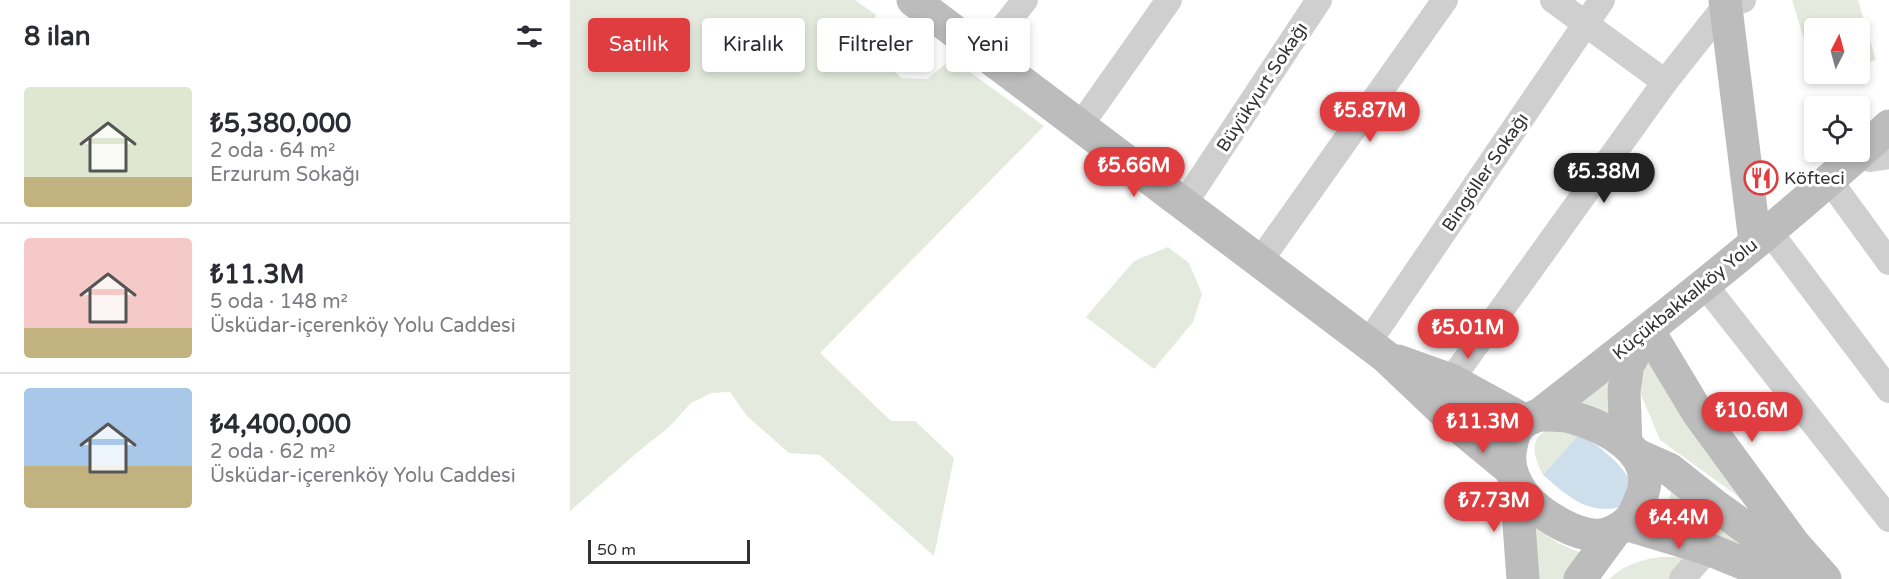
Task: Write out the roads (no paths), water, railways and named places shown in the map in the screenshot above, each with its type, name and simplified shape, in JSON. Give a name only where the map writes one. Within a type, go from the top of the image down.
[{"type":"main road","points":[[1732,2],[1762,236]]},
{"type":"main road","points":[[922,3],[946,23]]},
{"type":"main road","points":[[1008,72],[1377,350],[1513,476],[1524,495],[1538,508],[1572,530],[1605,535],[1634,516],[1645,486],[1645,473],[1631,449],[1624,391],[1628,365],[1648,330],[1698,413],[1794,544],[1825,579]]},
{"type":"main road","name":"Küçükbakkalköy Yolu","points":[[1531,418],[1648,330],[1830,181],[1889,126]]},
{"type":"main road","name":"Küçükbakkalköy Yolu","points":[[1830,181],[1883,154]]},
{"type":"main road","points":[[1377,350],[1451,380],[1531,418],[1557,415],[1571,417],[1610,433],[1631,449],[1669,470],[1816,579]]},
{"type":"main road","points":[[1523,579],[1509,455],[1512,438],[1531,418]]},
{"type":"main road","points":[[1620,527],[1708,549],[1774,577]]},
{"type":"main road","points":[[1581,579],[1620,527]]},
{"type":"street","points":[[1011,18],[1025,0]]},
{"type":"street","points":[[1080,126],[1169,0]]},
{"type":"street","name":"Büyükyurt Sokağı","points":[[1184,204],[1319,0]]},
{"type":"street","points":[[1260,261],[1445,0]]},
{"type":"street","points":[[1553,0],[1665,82]]},
{"type":"street","name":"Bingöller Sokağı","points":[[1377,350],[1602,0]]},
{"type":"street","points":[[1451,380],[1665,82],[1732,2]]},
{"type":"street","points":[[1830,181],[1889,262]]},
{"type":"street","points":[[1762,236],[1889,390]]},
{"type":"street","points":[[1704,284],[1889,519]]},
{"type":"street","points":[[1682,579],[1708,549]]},
{"type":"water","points":[[1580,433],[1622,469],[1632,485],[1621,507],[1598,508],[1578,502],[1543,475]]},
{"type":"place","name":"Köfteci","points":[[1761,178]]}]
